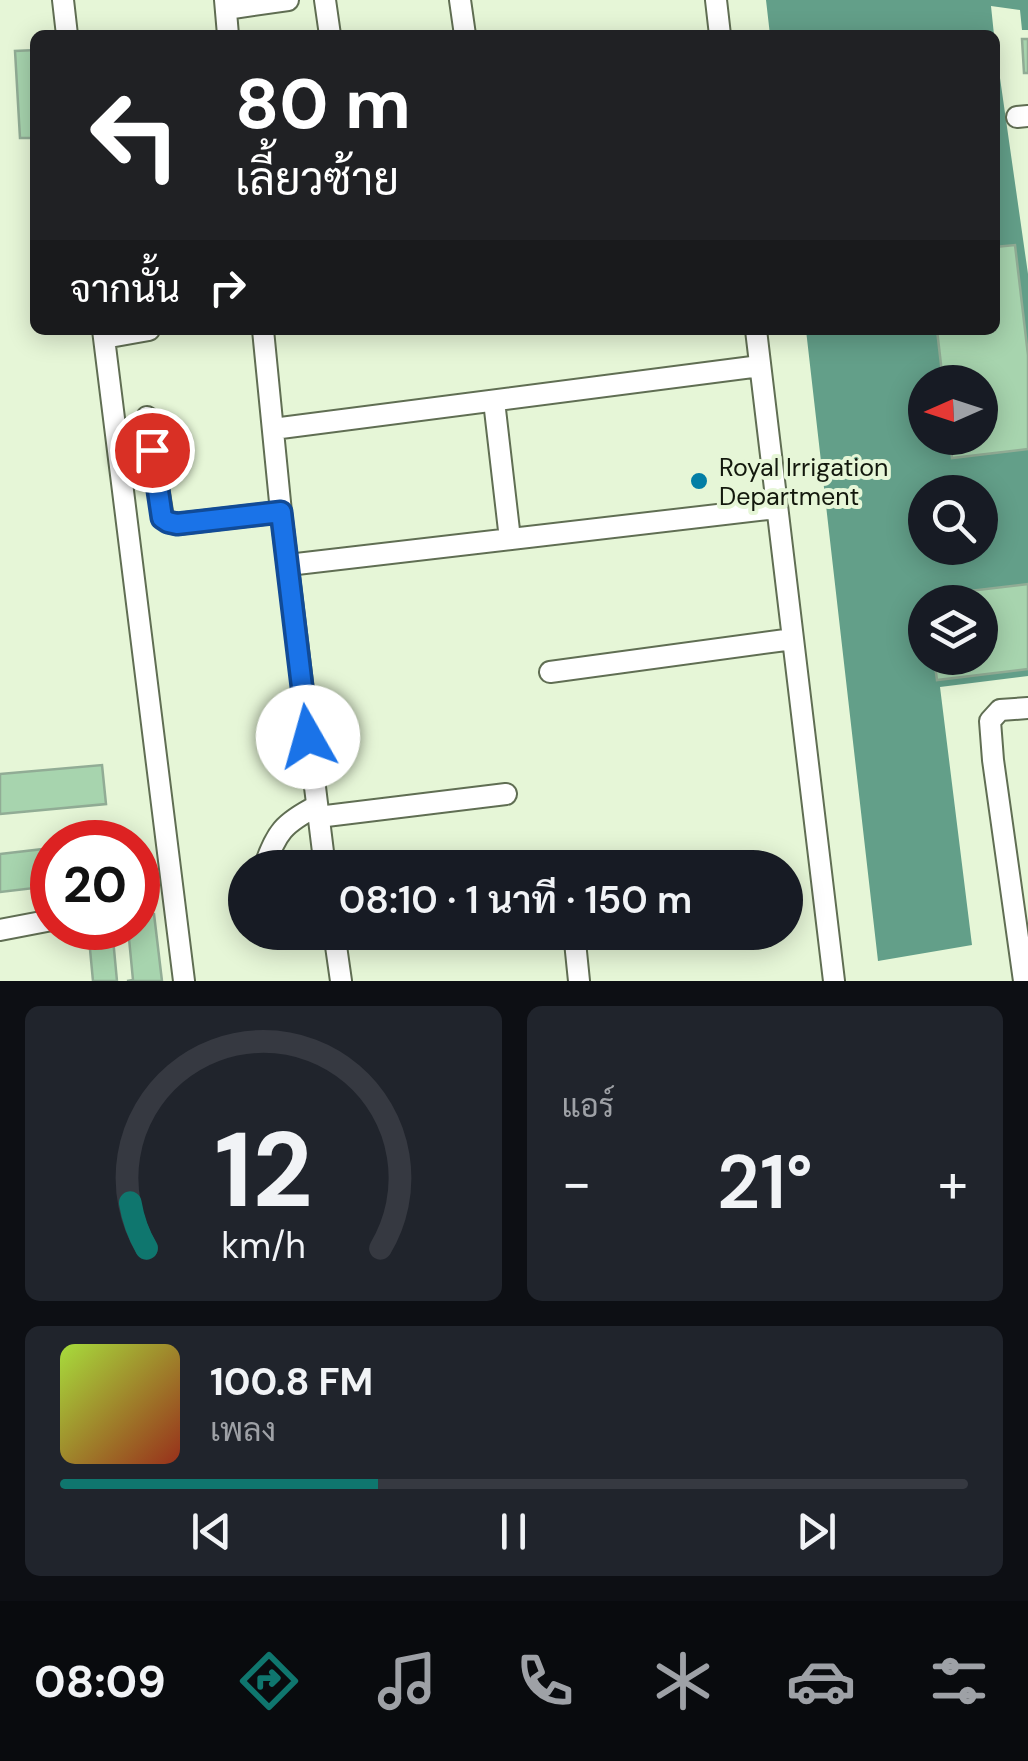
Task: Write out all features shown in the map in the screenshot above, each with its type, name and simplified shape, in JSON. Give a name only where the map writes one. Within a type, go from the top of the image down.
[{"type":"lane","points":[[63,0],[66,30]]},
{"type":"lane","points":[[228,30],[225,5],[288,0]]},
{"type":"lane","points":[[325,0],[329,30]]},
{"type":"lane","points":[[460,0],[464,30]]},
{"type":"lane","points":[[716,0],[719,30]]},
{"type":"lane","points":[[103,335],[184,981]]},
{"type":"lane","points":[[264,335],[323,850]]},
{"type":"lane","points":[[757,335],[834,981]]},
{"type":"lane","points":[[273,430],[760,366]]},
{"type":"lane","points":[[494,400],[510,539]]},
{"type":"lane","points":[[147,416],[162,518],[177,524],[281,512]]},
{"type":"lane","points":[[288,564],[777,508]]},
{"type":"lane","points":[[550,672],[793,639]]},
{"type":"lane","points":[[1024,981],[990,721],[1000,710],[1028,708]]},
{"type":"lane","points":[[269,850],[288,822],[318,811],[506,794]]},
{"type":"lane","points":[[0,930],[30,924]]},
{"type":"lane","points":[[337,950],[341,981]]},
{"type":"lane","points":[[576,950],[579,981]]},
{"type":"shaded area","points":[[766,0],[1028,0],[1028,30],[1022,30],[1020,10],[991,6],[993,30],[769,30]]},
{"type":"shaded area","points":[[1000,78],[1028,274],[1028,676],[940,687],[972,945],[878,961],[807,335],[1000,335]]},
{"type":"building","points":[[1022,39],[1028,39],[1028,73],[1024,73]]},
{"type":"building","points":[[30,50],[30,138],[20,138],[15,51]]},
{"type":"building","points":[[1015,245],[1028,355],[1028,449],[998,453],[998,365],[941,365],[938,335],[1000,335],[1000,246]]},
{"type":"building","points":[[1028,584],[1028,669],[998,673],[998,588]]},
{"type":"building","points":[[936,675],[978,675],[937,680]]},
{"type":"building","points":[[102,765],[106,804],[0,814],[0,774]]},
{"type":"building","points":[[30,851],[30,889],[0,892],[0,854]]},
{"type":"building","points":[[90,950],[114,950],[117,981],[93,981]]},
{"type":"building","points":[[130,950],[158,950],[162,981],[127,981],[133,980]]},
{"type":"place","name":"Royal Irrigation Department","points":[[699,481]]},
{"type":"route","points":[[152,450],[162,518],[168,522],[281,512],[308,737]]}]
